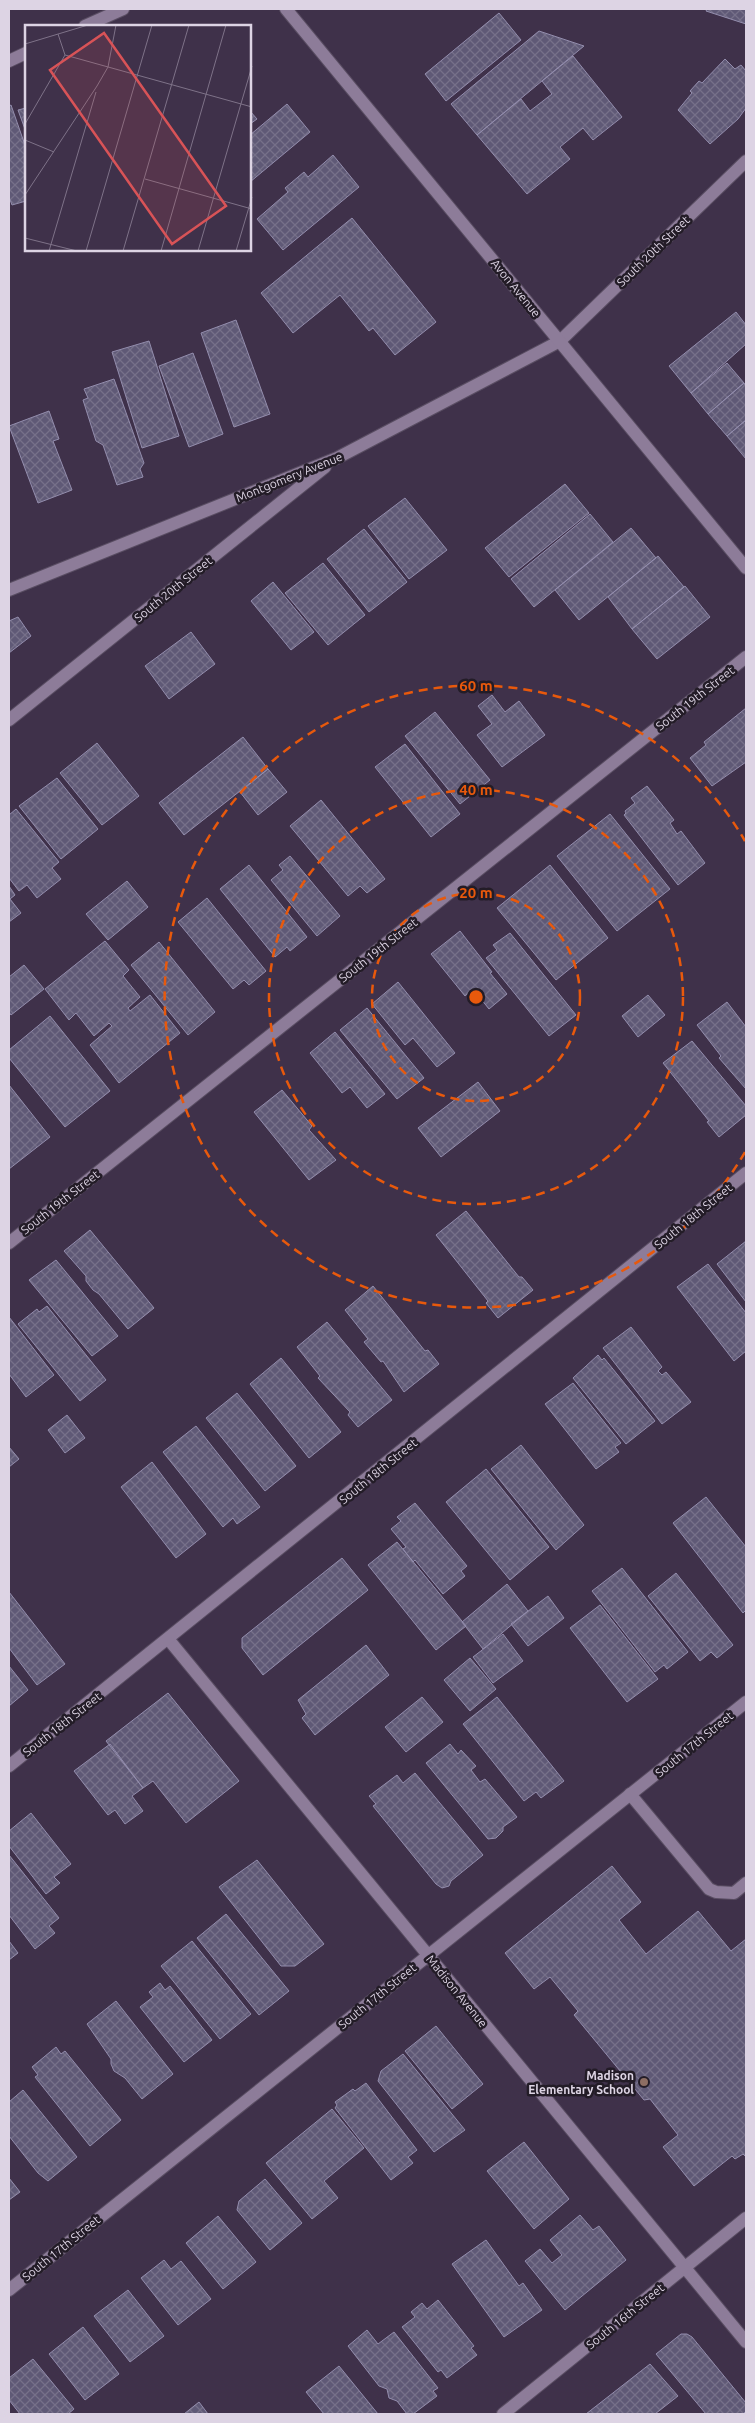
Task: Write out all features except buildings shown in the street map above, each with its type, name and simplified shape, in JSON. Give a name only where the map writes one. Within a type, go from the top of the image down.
[{"type":"street","points":[[86,25],[123,9]]},
{"type":"street","name":"Avon Avenue","points":[[286,9],[746,568]]},
{"type":"street","points":[[9,61],[25,53]]},
{"type":"street","name":"South 20th Street","points":[[560,341],[746,161]]},
{"type":"street","name":"Montgomery Avenue","points":[[9,590],[337,458],[560,341]]},
{"type":"street","name":"South 20th Street","points":[[9,720],[337,458]]},
{"type":"street","name":"South 19th Street","points":[[9,1243],[746,658]]},
{"type":"street","name":"South 18th Street","points":[[9,1766],[169,1640],[746,1173]]},
{"type":"street","name":"Madison Avenue","points":[[169,1640],[746,2342]]},
{"type":"street","name":"South 17th Street","points":[[9,2290],[746,1702]]},
{"type":"street","points":[[630,1794],[709,1888],[716,1892],[734,1893],[746,1883]]},
{"type":"street","name":"South 16th Street","points":[[503,2414],[746,2218]]},
{"type":"place","name":"Madison Elementary School","points":[[644,2082]]}]
